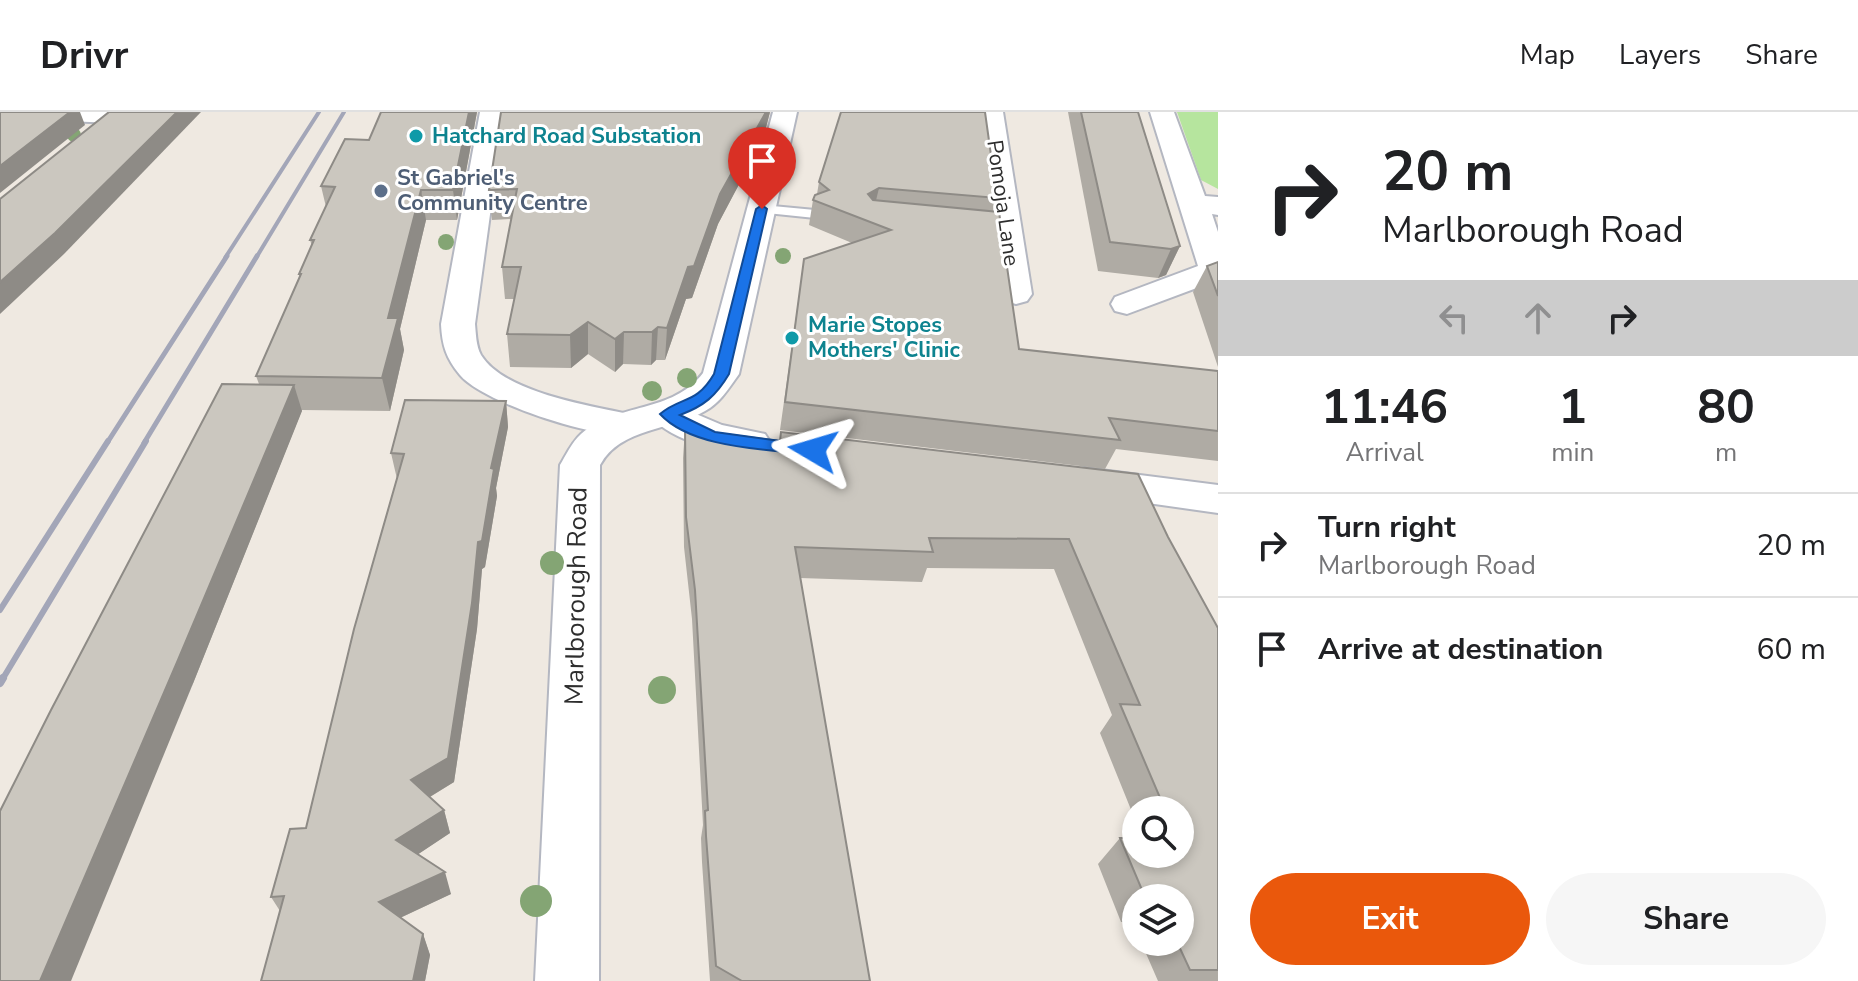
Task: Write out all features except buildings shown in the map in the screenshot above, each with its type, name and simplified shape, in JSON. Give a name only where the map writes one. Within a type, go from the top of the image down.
[{"type":"street","points":[[13,112],[118,114]]},
{"type":"street","points":[[492,112],[458,324],[464,357],[481,374],[536,405],[645,420],[690,428],[713,437],[782,447]]},
{"type":"street","name":"Marlborough Road","points":[[567,981],[580,465],[595,441],[645,420],[696,404],[711,392],[721,374],[785,112]]},
{"type":"street","name":"Pomoja Lane","points":[[991,112],[1001,231],[1016,294]]},
{"type":"street","points":[[1127,304],[1215,270],[1206,204],[1162,112]]},
{"type":"street","points":[[92,136],[118,114]]},
{"type":"street","points":[[1043,477],[1213,506]]},
{"type":"lane","points":[[762,209],[815,214]]},
{"type":"green space","points":[[1177,112],[1218,112],[1218,189],[1201,180]]},
{"type":"railway","points":[[225,258],[319,112]]},
{"type":"railway","points":[[256,258],[344,112]]},
{"type":"railway","points":[[107,443],[227,256]]},
{"type":"railway","points":[[144,443],[257,256]]},
{"type":"railway","points":[[0,610],[108,441]]},
{"type":"railway","points":[[2,680],[146,441]]},
{"type":"railway","points":[[0,683],[3,678]]},
{"type":"place","name":"Hatchard Road Substation","points":[[416,136]]},
{"type":"place","name":"St Gabriel's Community Centre","points":[[381,191]]},
{"type":"place","name":"Marie Stopes Mothers' Clinic","points":[[792,338]]},
{"type":"route","points":[[762,209],[721,374],[711,392],[696,404],[668,414],[690,428],[713,437],[813,450]]}]
